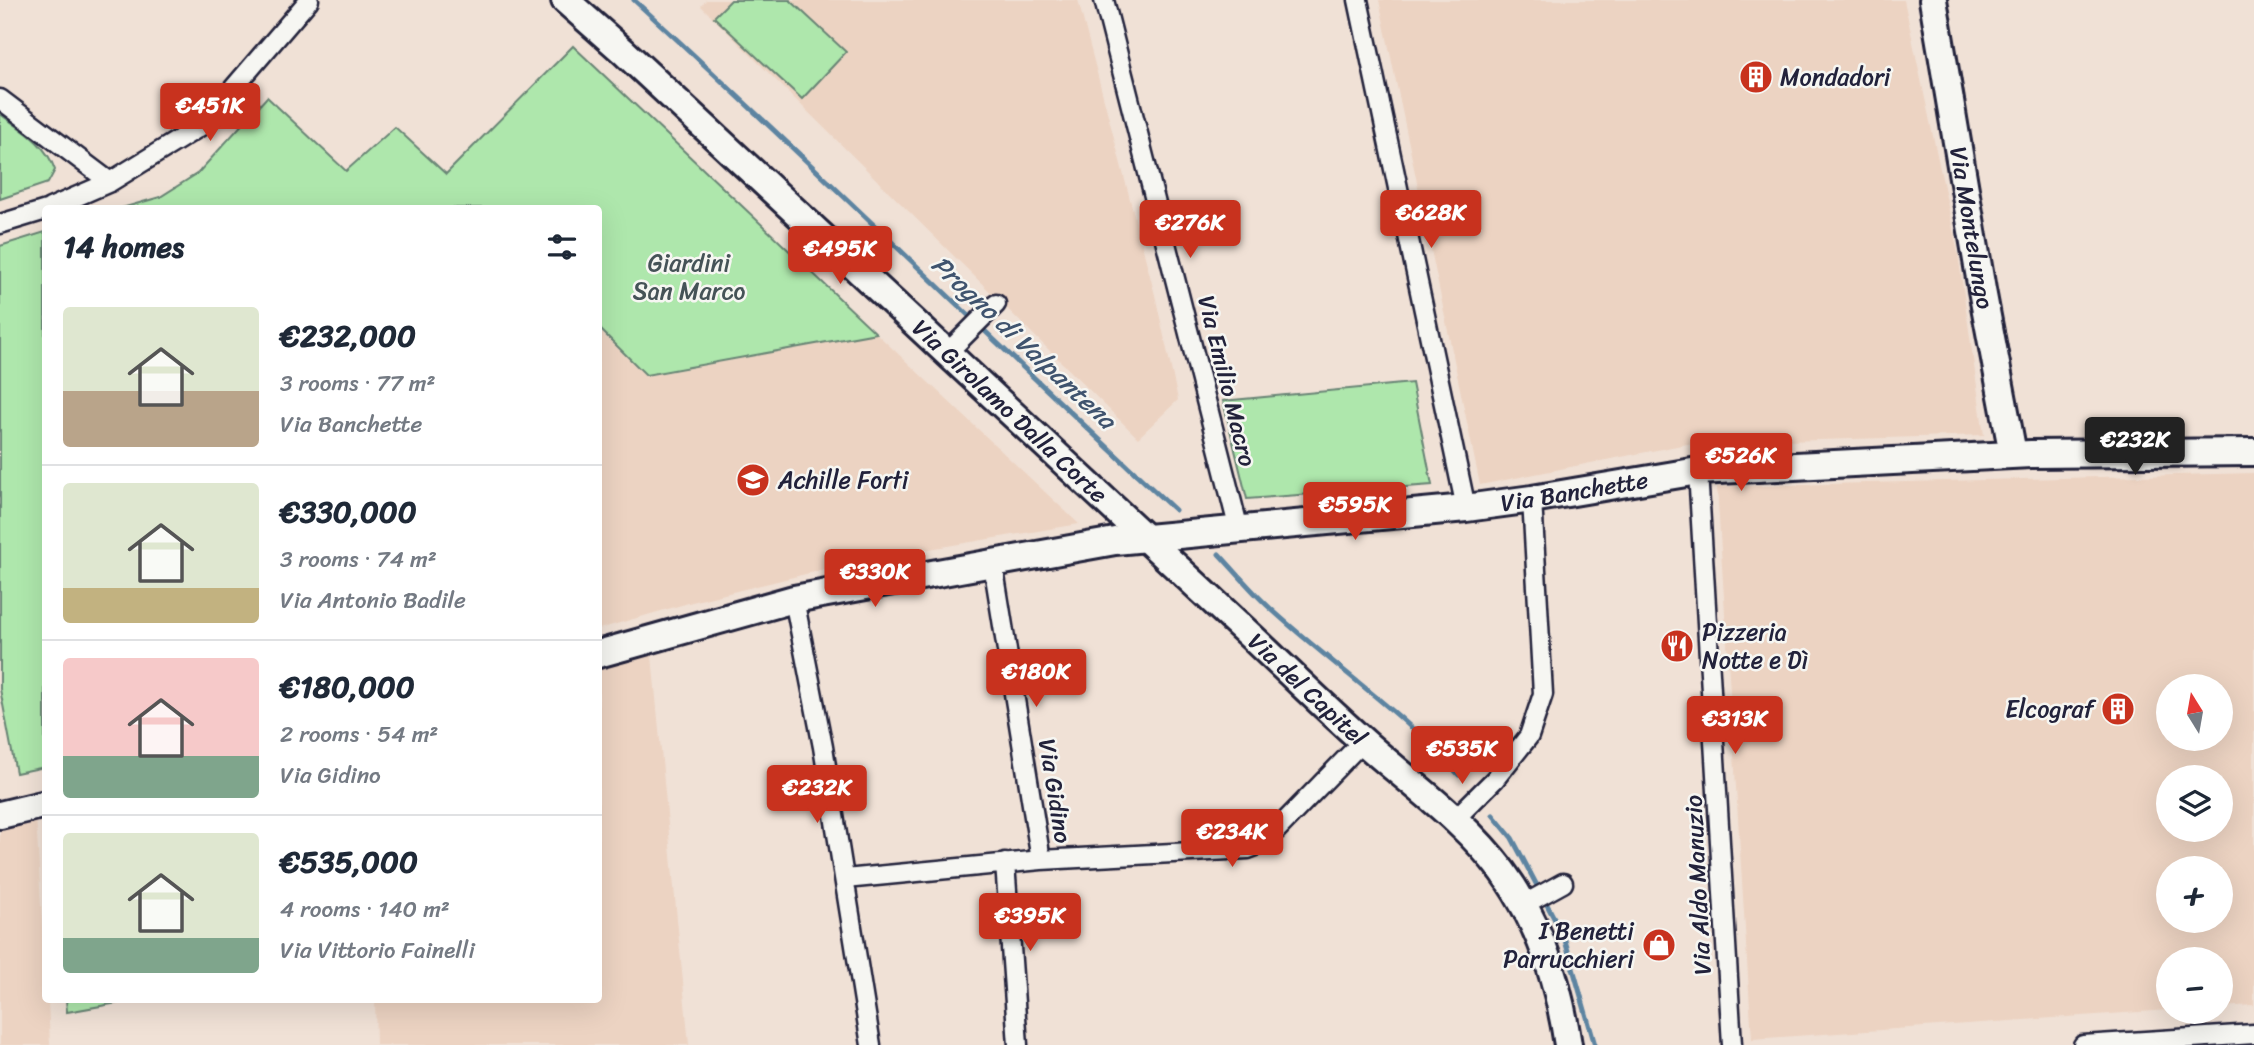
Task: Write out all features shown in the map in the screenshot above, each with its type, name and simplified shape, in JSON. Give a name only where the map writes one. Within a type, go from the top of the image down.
[{"type":"street","points":[[57,205],[110,182],[201,126],[309,0]]},
{"type":"street","name":"Via Girolamo Dalla Corte","points":[[565,0],[1146,538]]},
{"type":"street","name":"Via Emilio Macro","points":[[1104,0],[1239,530]]},
{"type":"street","points":[[1358,0],[1466,508]]},
{"type":"street","name":"Via Montelungo","points":[[1933,0],[1982,290],[2014,454]]},
{"type":"street","points":[[0,100],[110,182]]},
{"type":"street","points":[[0,224],[42,211]]},
{"type":"street","points":[[947,353],[996,304]]},
{"type":"street","name":"Via Banchette","points":[[602,653],[794,599],[1115,541],[1466,508],[1698,471],[2014,454],[2254,452]]},
{"type":"street","name":"Via Aldo Manuzio","points":[[1698,471],[1732,1045]]},
{"type":"street","points":[[1455,819],[1495,779],[1529,736],[1543,694],[1532,499]]},
{"type":"street","name":"Via del Capitel","points":[[1146,538],[1363,741],[1455,819],[1531,901],[1550,966],[1568,1045]]},
{"type":"street","name":"Via Gidino","points":[[993,564],[1041,860]]},
{"type":"street","points":[[794,599],[823,747],[871,1045]]},
{"type":"street","name":"Via Gidino","points":[[845,879],[1041,860],[1248,849],[1264,843],[1363,741]]},
{"type":"street","points":[[0,815],[42,805]]},
{"type":"street","points":[[1005,863],[1017,1045]]},
{"type":"street","points":[[1531,901],[1563,883]]},
{"type":"street","points":[[2083,1045],[2254,1034]]},
{"type":"street","points":[[2156,1045],[2176,1039]]},
{"type":"shaded area","points":[[706,0],[1078,0],[1155,295],[1178,400],[1138,438],[701,6]]},
{"type":"shaded area","points":[[1379,0],[1904,0],[1958,253],[1984,435],[1687,444],[1480,485]]},
{"type":"shaded area","points":[[602,333],[646,376],[876,333],[1079,524],[858,561],[692,602],[602,628]]},
{"type":"shaded area","points":[[2254,473],[2254,1005],[2233,1006],[2233,947],[2156,947],[2156,1011],[1752,1039],[1717,487]]},
{"type":"shaded area","points":[[650,635],[689,1045],[376,1045],[375,1003],[602,1003],[602,648]]},
{"type":"shaded area","points":[[36,814],[42,925],[42,1003],[48,1003],[50,1045],[0,1045],[0,823]]},
{"type":"green space","points":[[731,0],[790,0],[846,52],[802,99],[714,17]]},
{"type":"green space","name":"Giardini San Marco","points":[[573,46],[876,333],[646,375],[602,331],[602,205],[132,205],[160,197],[198,173],[267,97],[346,171],[395,127],[446,174]]},
{"type":"green space","points":[[0,114],[46,152],[55,170],[48,183],[0,199]]},
{"type":"green space","points":[[42,233],[42,768],[16,773],[0,689],[0,246]]},
{"type":"green space","points":[[1412,383],[1432,485],[1247,499],[1223,401]]},
{"type":"green space","points":[[66,1003],[118,1003],[67,1012]]},
{"type":"waterway","name":"Progno di Valpantena","points":[[634,0],[1175,510]]},
{"type":"waterway","name":"Progno di Valpantena","points":[[1219,554],[1270,608],[1415,730],[1459,775]]},
{"type":"waterway","name":"Progno di Valpantena","points":[[1493,815],[1512,838],[1564,937],[1595,1045]]},
{"type":"place","name":"Mondadori","points":[[1756,77]]},
{"type":"place","name":"Achille Forti","points":[[753,480]]},
{"type":"place","name":"Pizzeria Notte e Dì","points":[[1677,646]]},
{"type":"place","name":"Elcograf","points":[[2118,709]]},
{"type":"place","name":"I Benetti Parrucchieri","points":[[1659,945]]}]
